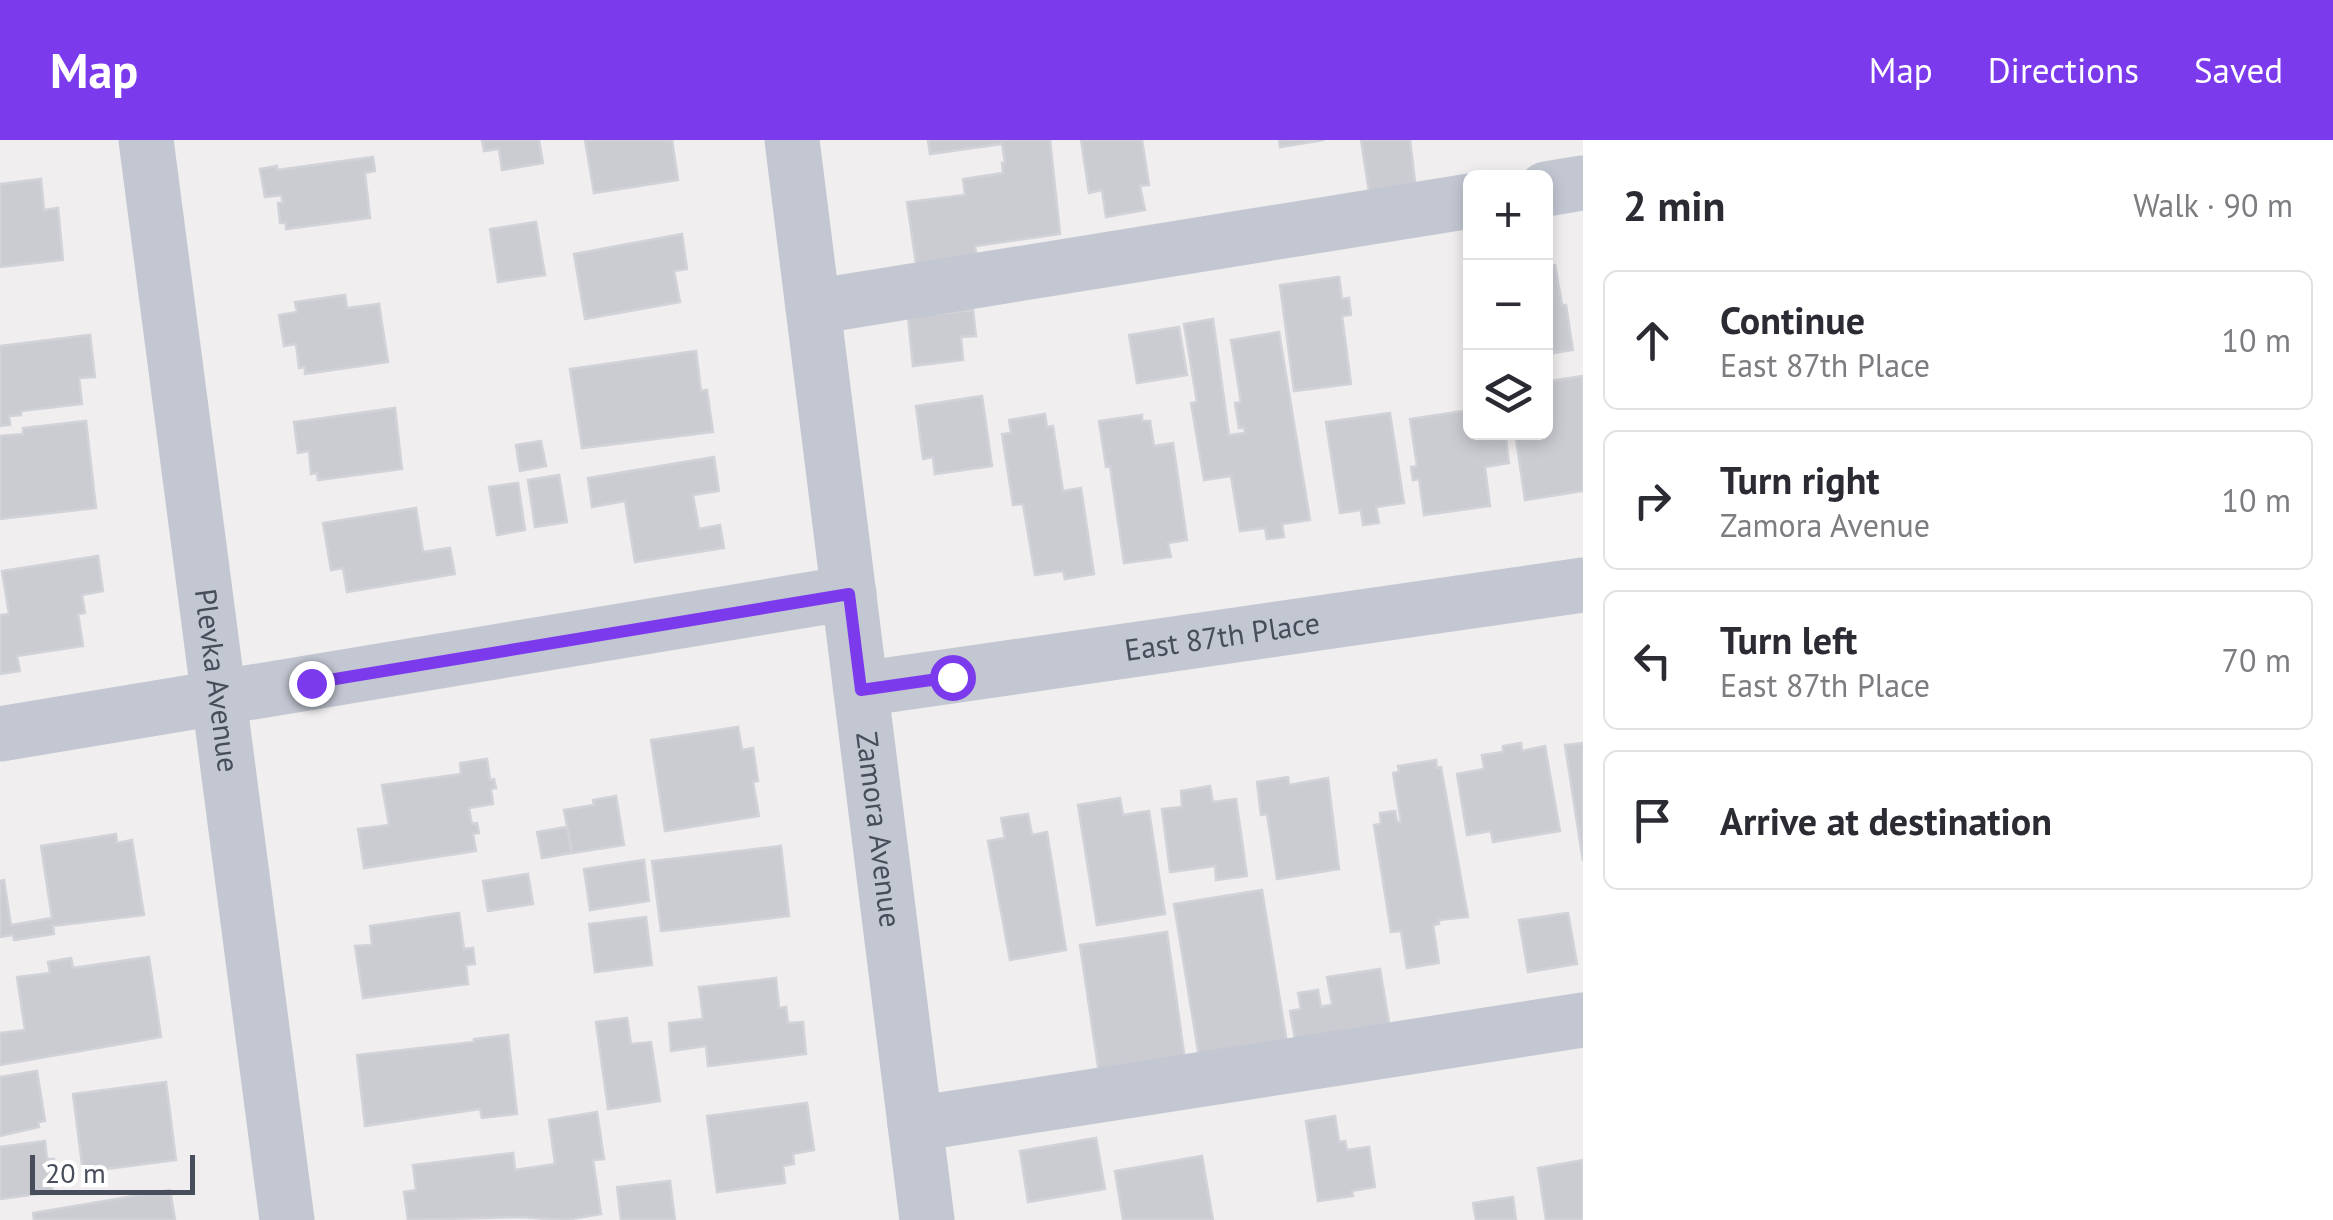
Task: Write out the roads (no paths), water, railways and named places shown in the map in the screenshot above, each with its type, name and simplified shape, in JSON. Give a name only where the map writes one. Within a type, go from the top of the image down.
[{"type":"street","name":"Plevka Avenue","points":[[146,140],[286,1220]]},
{"type":"street","name":"Zamora Avenue","points":[[792,140],[927,1220]]},
{"type":"street","points":[[1553,188],[1583,183]]},
{"type":"street","points":[[813,307],[1463,202]]},
{"type":"street","name":"East 87th Place","points":[[861,690],[1583,586]]},
{"type":"street","points":[[0,734],[849,594]]},
{"type":"street","points":[[915,1124],[1583,1020]]}]
